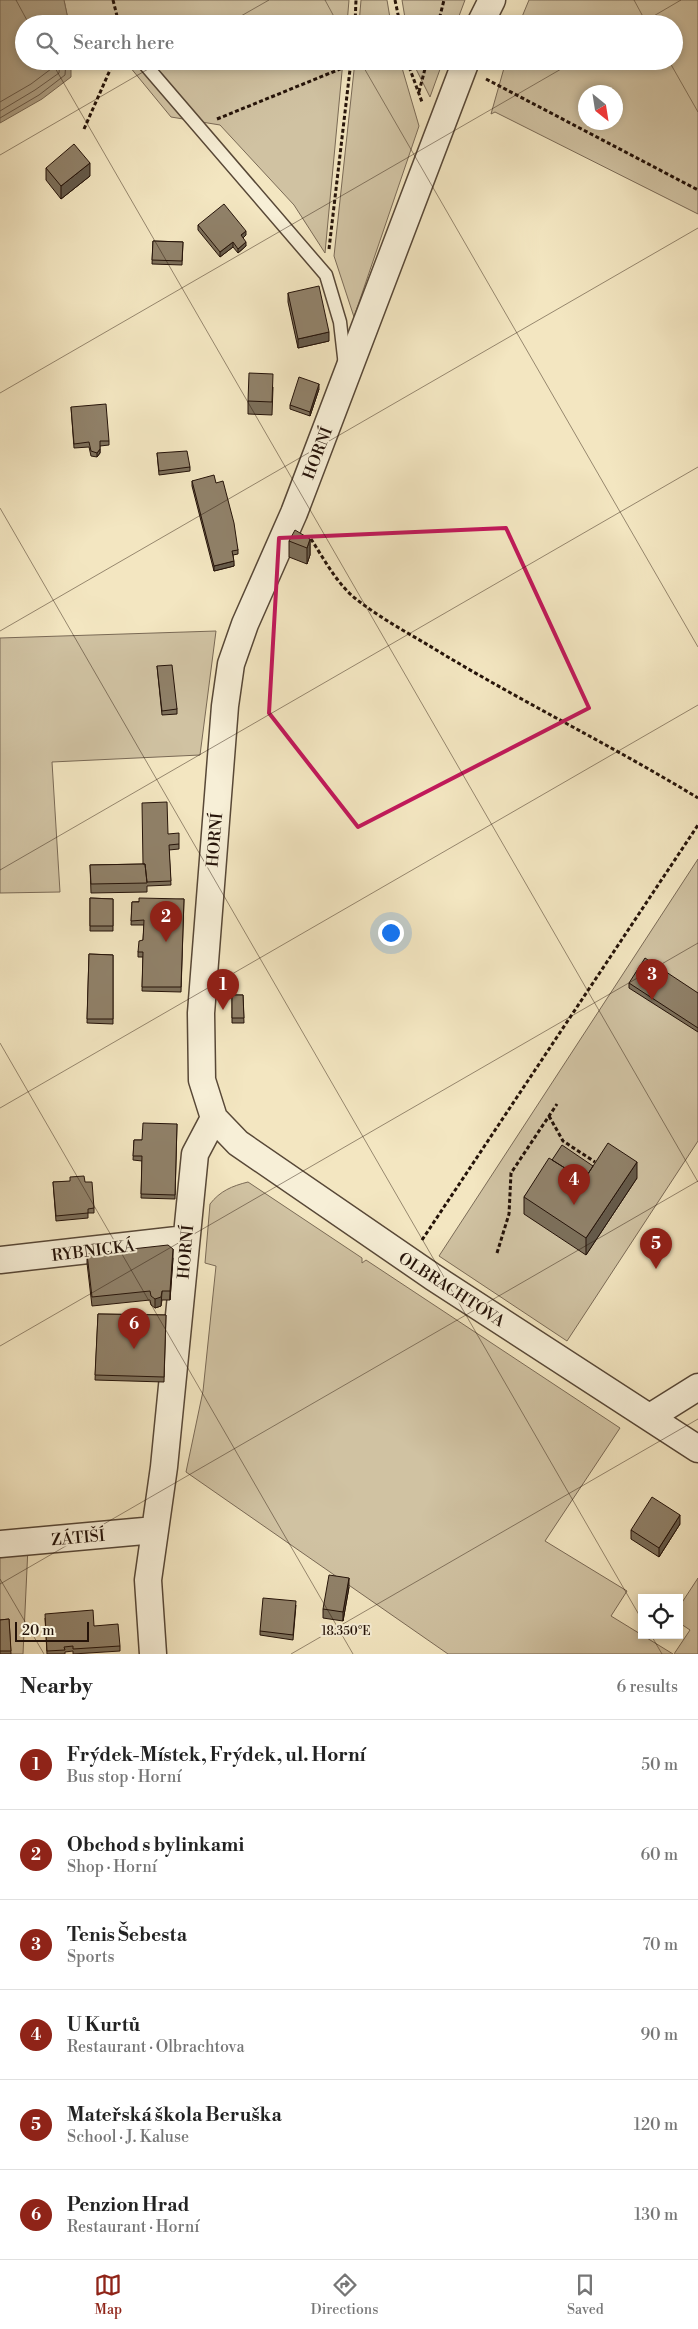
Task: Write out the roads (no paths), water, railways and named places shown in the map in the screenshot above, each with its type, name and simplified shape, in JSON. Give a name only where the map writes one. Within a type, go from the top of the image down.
[{"type":"street","points":[[484,15],[492,0]]},
{"type":"street","name":"HORNÍ","points":[[153,1654],[148,1580],[164,1467],[195,1154],[214,1118],[202,1080],[200,1013],[225,706],[232,664],[243,632],[294,513],[462,70]]},
{"type":"street","name":"OLBRACHTOVA","points":[[214,1118],[238,1144],[433,1277],[698,1448]]},
{"type":"street","name":"RYBNICKÁ","points":[[0,1260],[186,1239]]},
{"type":"street","points":[[650,1417],[698,1387]]},
{"type":"street","name":"ZÁTIŠÍ","points":[[0,1544],[155,1530]]},
{"type":"lane","points":[[150,70],[326,275],[340,322],[346,378]]},
{"type":"water","points":[[0,0],[64,0],[67,15],[15,15],[15,70],[71,70],[71,77],[42,99],[0,123]]},
{"type":"place","name":"Obchod s bylinkami","points":[[166,942]]},
{"type":"place","name":"Tenis Šebesta","points":[[652,1000]]},
{"type":"place","name":"Frýdek-Místek, Frýdek, ul. Horní","points":[[223,1010]]},
{"type":"place","name":"U Kurtů","points":[[574,1205]]},
{"type":"place","name":"Mateřská škola Beruška","points":[[656,1269]]},
{"type":"place","name":"Penzion Hrad","points":[[134,1349]]}]
